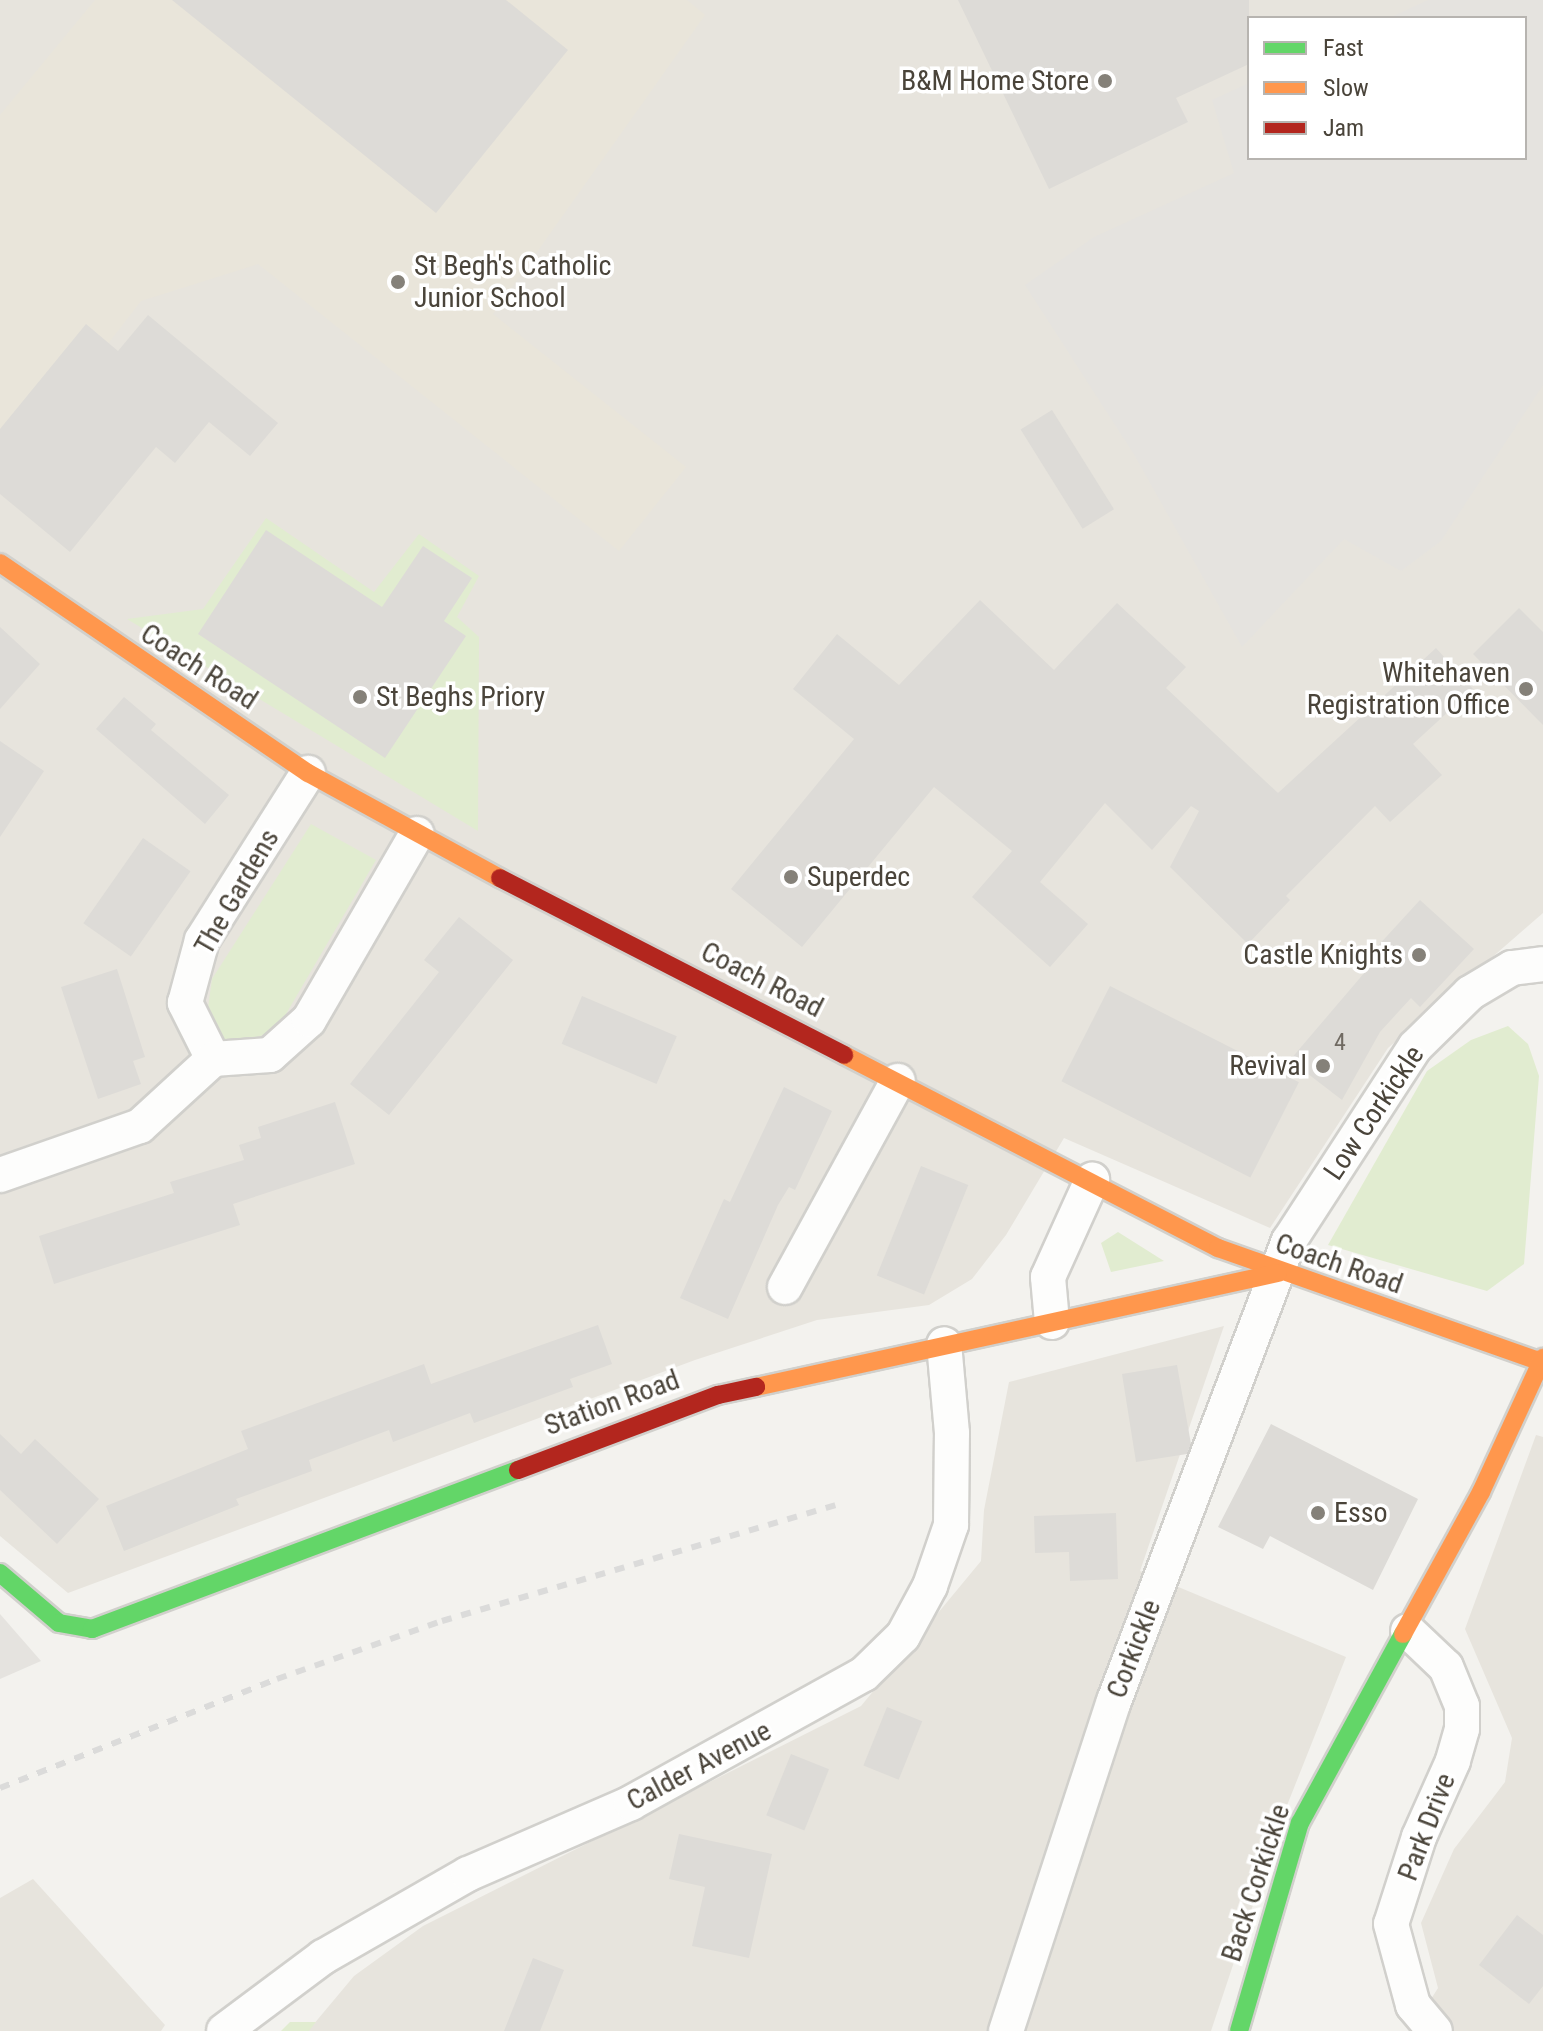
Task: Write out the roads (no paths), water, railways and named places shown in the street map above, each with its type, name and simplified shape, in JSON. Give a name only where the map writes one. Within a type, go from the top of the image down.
[{"type":"street","name":"Coach Road","points":[[0,563],[132,658],[308,773],[417,834],[1092,1180],[1218,1248],[1278,1273],[1542,1360]]},
{"type":"street","name":"The Gardens","points":[[213,1059],[185,1003],[202,940],[308,773]]},
{"type":"street","points":[[0,1175],[140,1126],[213,1059],[270,1055],[309,1020],[417,834]]},
{"type":"street","name":"Low Corkickle","points":[[1278,1273],[1289,1241],[1415,1047],[1470,993],[1512,968],[1543,964]]},
{"type":"street","points":[[785,1287],[898,1081]]},
{"type":"street","points":[[1052,1322],[1048,1277],[1092,1180]]},
{"type":"street","name":"Station Road","points":[[0,1573],[59,1623],[92,1629],[718,1395],[1278,1273]]},
{"type":"street","name":"Corkickle","points":[[1006,2031],[1114,1701],[1278,1273]]},
{"type":"street","name":"Calder Avenue","points":[[224,2031],[323,1957],[468,1874],[631,1803],[864,1674],[903,1636],[930,1586],[951,1525],[952,1433],[944,1344]]},
{"type":"street","points":[[1408,1631],[1542,1360]]},
{"type":"street","name":"Back Corkickle","points":[[1239,2031],[1300,1823],[1408,1631]]},
{"type":"street","name":"Park Drive","points":[[1408,1631],[1446,1667],[1462,1706],[1453,1761],[1419,1837],[1391,1924],[1413,2005],[1435,2031]]},
{"type":"railway","points":[[0,1788],[277,1679],[442,1621],[837,1505]]},
{"type":"place","name":"B&M Home Store","points":[[1105,81]]},
{"type":"place","name":"St Begh's Catholic Junior School","points":[[398,282]]},
{"type":"place","name":"Whitehaven Registration Office","points":[[1526,689]]},
{"type":"place","name":"St Beghs Priory","points":[[360,697]]},
{"type":"place","name":"Superdec","points":[[791,877]]},
{"type":"place","name":"Castle Knights","points":[[1419,955]]},
{"type":"place","name":"Revival","points":[[1323,1066]]},
{"type":"place","name":"Esso","points":[[1318,1513]]}]
